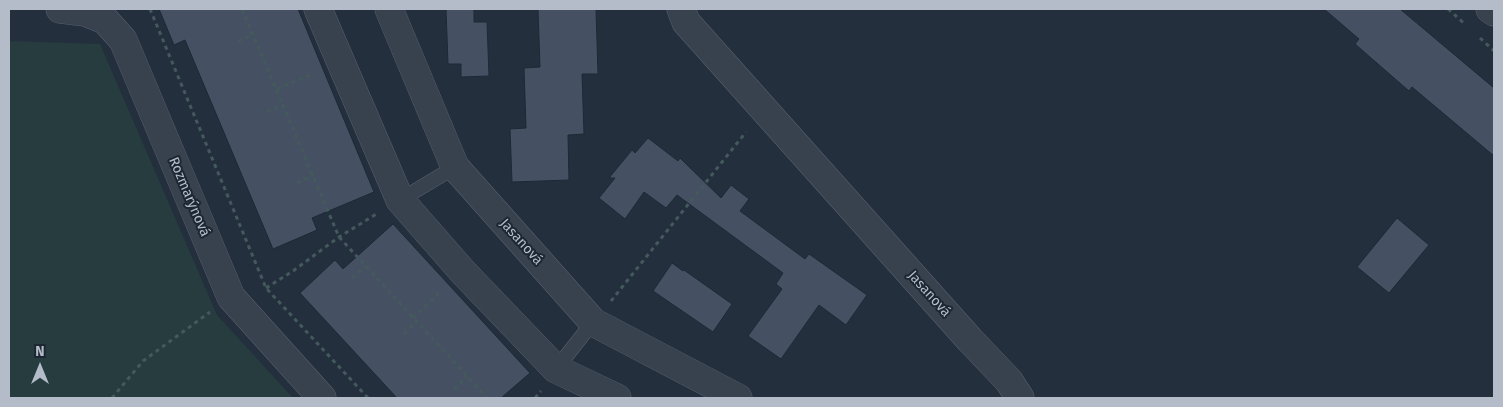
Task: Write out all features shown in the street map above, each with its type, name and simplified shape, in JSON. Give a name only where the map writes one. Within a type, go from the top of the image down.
[{"type":"street","name":"Rozmarýnová","points":[[60,9],[85,12],[105,20],[123,40],[230,298],[322,398]]},
{"type":"street","points":[[318,9],[400,200],[463,272],[556,369],[616,398]]},
{"type":"street","name":"Jasanová","points":[[389,9],[455,167],[593,322],[738,398]]},
{"type":"street","name":"Jasanová","points":[[681,9],[686,22],[970,340],[1009,381],[1020,398]]},
{"type":"street","points":[[1490,9],[1494,12]]},
{"type":"lane","points":[[400,200],[455,167]]},
{"type":"lane","points":[[556,369],[593,322]]},
{"type":"path","points":[[150,9],[266,288],[368,398]]},
{"type":"path","points":[[242,9],[339,237],[488,398]]},
{"type":"path","points":[[238,41],[254,34]]},
{"type":"path","points":[[277,89],[305,77]]},
{"type":"path","points":[[267,112],[284,105]]},
{"type":"path","points":[[593,322],[751,126]]},
{"type":"path","points":[[297,183],[313,175]]},
{"type":"path","points":[[266,288],[358,225]]},
{"type":"path","points":[[352,278],[365,266]]},
{"type":"path","points":[[413,318],[435,297]]},
{"type":"path","points":[[112,398],[142,361],[230,298]]},
{"type":"path","points":[[404,334],[416,322]]},
{"type":"path","points":[[454,389],[467,376]]},
{"type":"green space","points":[[9,41],[100,44],[217,315],[293,398],[9,398]]},
{"type":"building","points":[[159,9],[298,9],[374,192],[312,218],[317,230],[273,249],[185,40],[174,45]]},
{"type":"building","points":[[446,9],[474,9],[474,22],[487,22],[489,76],[461,77],[461,64],[448,64]]},
{"type":"building","points":[[538,9],[596,9],[598,74],[582,74],[584,134],[568,135],[569,180],[512,182],[510,129],[526,128],[524,68],[540,67]]},
{"type":"building","points":[[1324,9],[1400,9],[1494,88],[1494,156],[1412,87],[1409,91],[1355,44],[1359,39]]},
{"type":"building","points":[[648,138],[678,161],[680,158],[721,198],[731,185],[749,199],[740,211],[805,259],[809,254],[867,295],[846,325],[819,305],[781,359],[748,336],[782,289],[776,284],[783,273],[677,195],[666,208],[644,192],[625,219],[599,198],[615,178],[609,178],[632,150],[635,153]]},
{"type":"building","points":[[1397,218],[1429,245],[1389,293],[1357,267]]},
{"type":"building","points":[[393,224],[530,373],[501,398],[397,398],[300,293],[335,260],[343,269]]},
{"type":"building","points":[[672,263],[732,304],[713,332],[653,291]]}]
